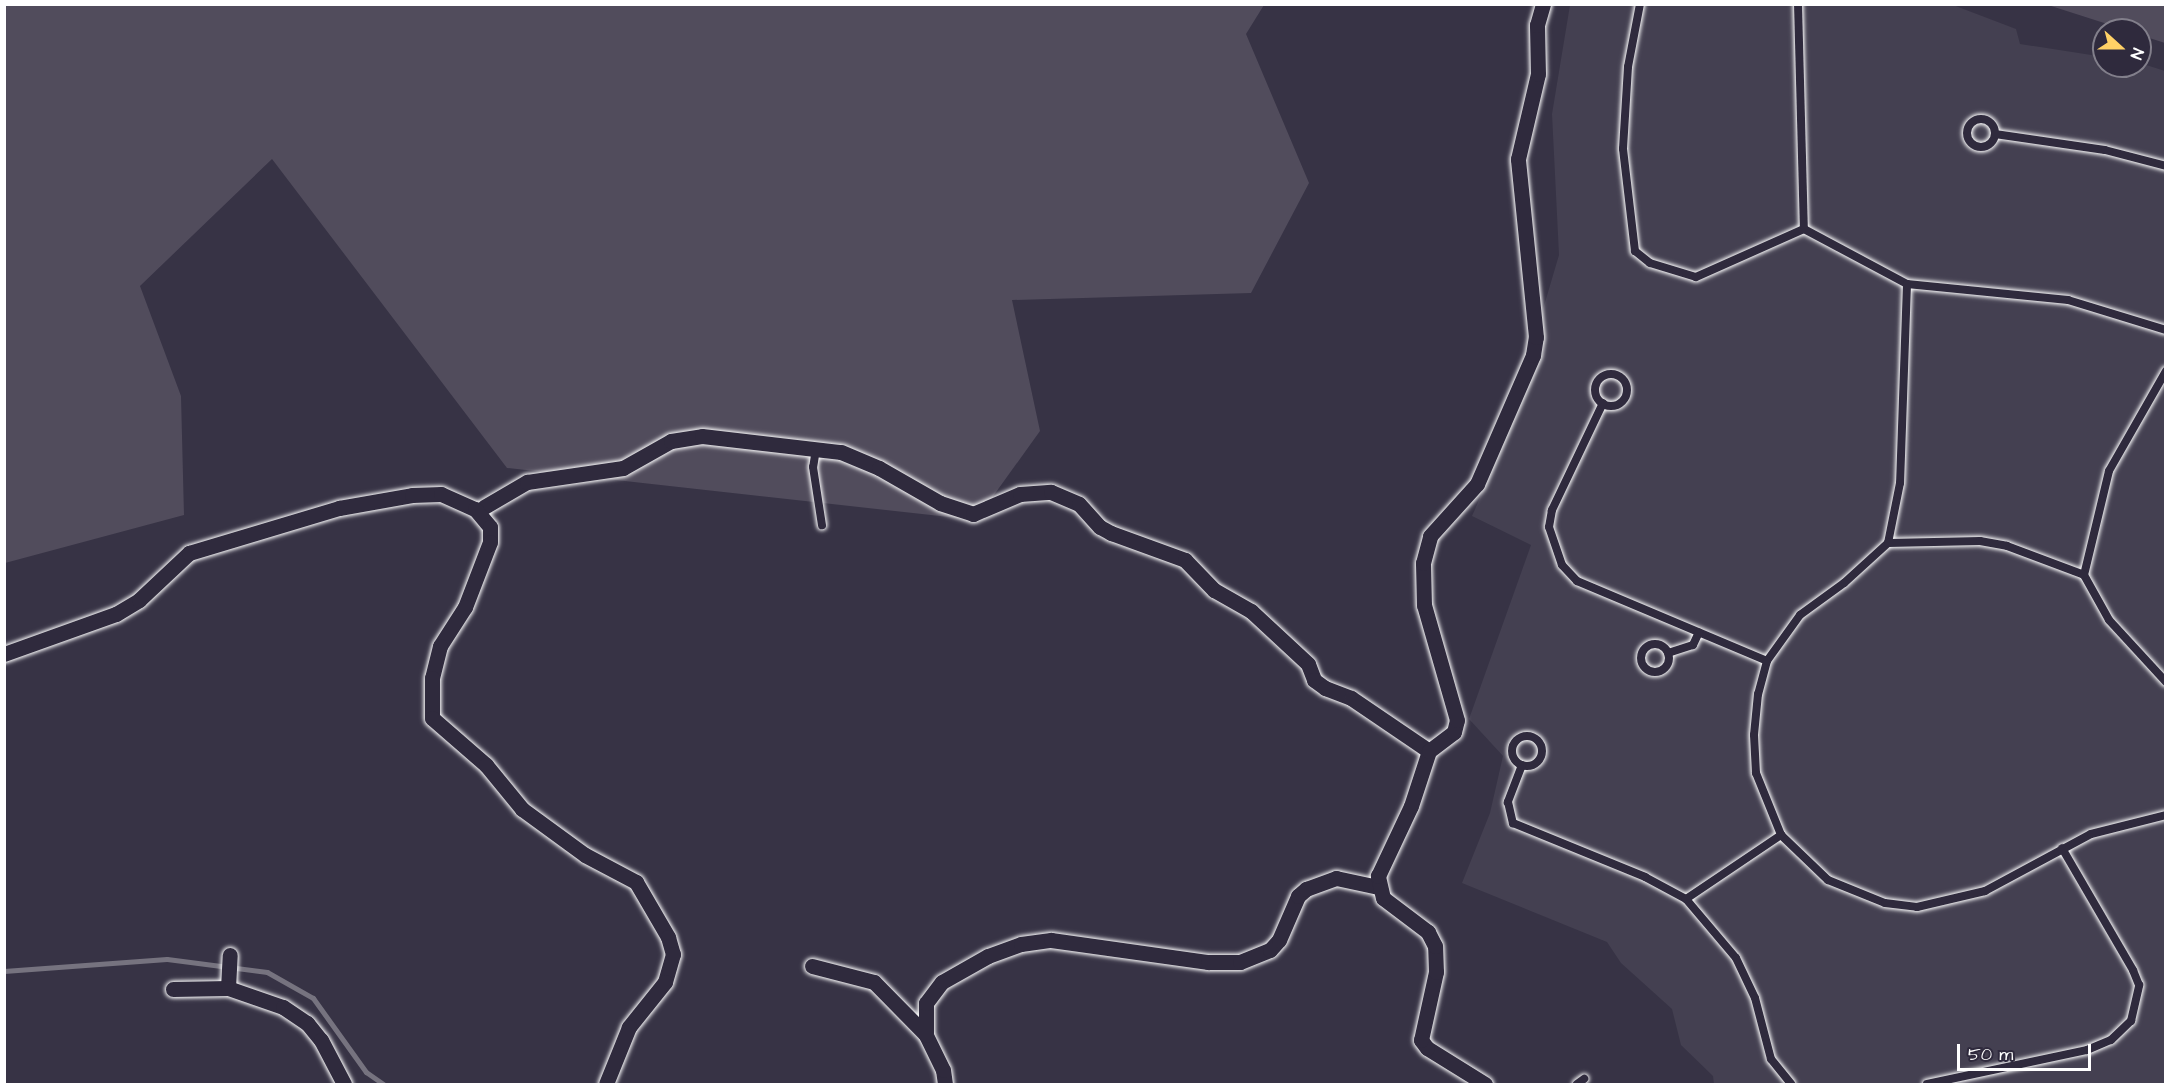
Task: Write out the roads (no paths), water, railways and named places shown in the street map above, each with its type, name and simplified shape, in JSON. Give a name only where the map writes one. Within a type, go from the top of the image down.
[{"type":"street","points":[[1485,1084],[1427,1048],[1421,1040],[1436,972],[1435,946],[1422,927],[1391,906],[1378,887],[1381,867],[1411,806],[1429,751],[1454,732],[1457,720],[1424,605],[1424,563],[1430,536],[1477,484],[1533,355],[1536,338],[1518,159],[1538,74],[1537,25],[1543,4]]},
{"type":"street","points":[[484,507],[527,482],[623,468],[683,437],[816,447],[861,459],[940,503],[973,514],[1035,491],[1067,497],[1111,533],[1185,560],[1214,590],[1251,610],[1308,664],[1314,680],[1325,688],[1351,698],[1429,751]]},
{"type":"street","points":[[4,654],[116,614],[139,600],[189,553],[339,508],[412,495],[441,494],[475,509],[490,527],[490,542],[465,607],[440,646],[432,678],[432,718],[486,765],[522,809],[585,855],[636,882],[668,937],[673,954],[672,969],[628,1028],[606,1084]]},
{"type":"street","points":[[945,1084],[943,1070],[927,1035],[924,1018],[932,991],[964,967],[1021,944],[1051,940],[1208,962],[1240,962],[1275,945],[1298,896],[1306,889],[1336,878],[1378,887]]},
{"type":"street","points":[[229,985],[230,958]]},
{"type":"street","points":[[812,966],[873,982],[927,1035]]},
{"type":"street","points":[[173,989],[229,985],[267,999],[307,1023],[321,1040],[344,1084]]},
{"type":"lane","points":[[1640,4],[1628,67],[1623,149],[1635,251],[1650,263],[1696,277],[1804,230]]},
{"type":"lane","points":[[1798,4],[1804,230]]},
{"type":"lane","points":[[1995,134],[2105,150],[2166,166]]},
{"type":"lane","points":[[1804,230],[1907,284],[2068,300],[2166,330]]},
{"type":"lane","points":[[1907,284],[1900,483],[1888,543],[1844,583],[1800,615],[1767,661],[1754,735],[1756,773],[1781,836],[1828,880],[1885,903],[1917,907],[1985,891],[2091,834],[2166,815]]},
{"type":"lane","points":[[2084,574],[2109,471],[2166,371]]},
{"type":"lane","points":[[1609,374],[1618,376],[1625,383],[1625,397],[1613,405],[1603,403],[1596,394],[1599,379],[1609,374]]},
{"type":"lane","points":[[1603,403],[1552,510],[1549,527],[1553,545],[1562,565],[1577,581],[1767,661]]},
{"type":"lane","points":[[816,447],[813,467],[822,525]]},
{"type":"lane","points":[[1888,543],[1980,541],[2007,546],[2084,574],[2109,620],[2166,682]]},
{"type":"lane","points":[[1668,653],[1693,645],[1699,632]]},
{"type":"lane","points":[[1534,737],[1541,745],[1542,756],[1531,766],[1522,765],[1512,754],[1513,745],[1519,738],[1534,737]]},
{"type":"lane","points":[[1522,765],[1508,802],[1513,823],[1645,877],[1686,899],[1736,958],[1755,998],[1771,1059],[1791,1084]]},
{"type":"lane","points":[[1686,899],[1781,836]]},
{"type":"lane","points":[[1927,1084],[2087,1050],[2111,1040],[2132,1021],[2139,985],[2133,970],[2062,848]]},
{"type":"waterway","points":[[4,971],[167,959],[267,972],[313,998],[366,1072],[383,1084]]}]
